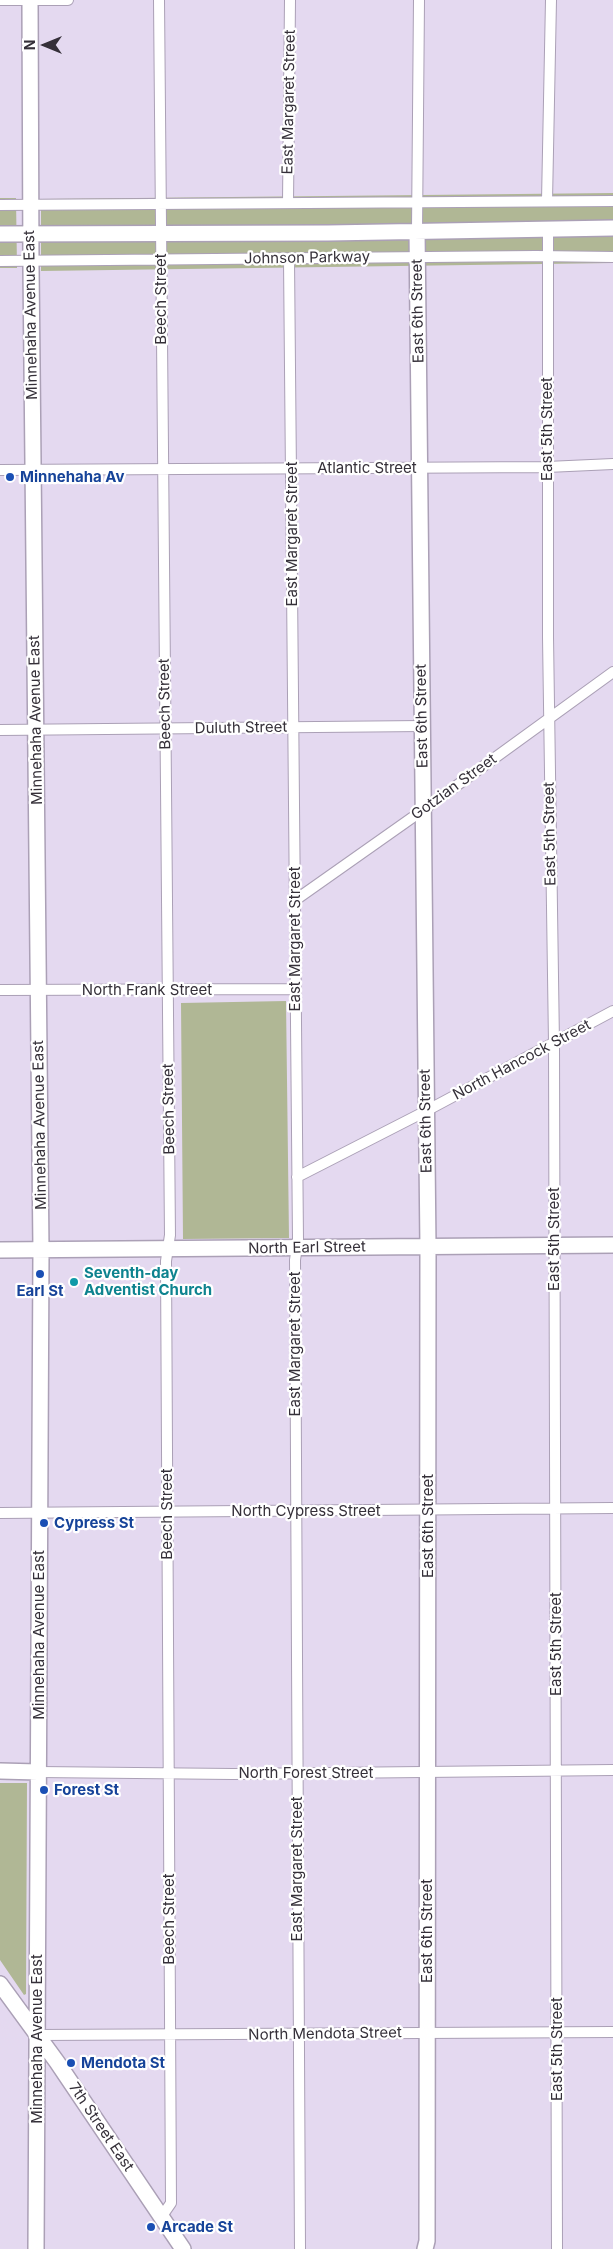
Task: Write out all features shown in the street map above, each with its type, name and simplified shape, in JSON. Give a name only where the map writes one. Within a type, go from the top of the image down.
[{"type":"street","points":[[0,0],[68,0]]},
{"type":"street","name":"Minnehaha Avenue East","points":[[30,0],[30,234],[41,1251],[36,2249]]},
{"type":"street","name":"Beech Street","points":[[159,0],[170,1235],[167,1250],[167,1512],[171,2203],[162,2216]]},
{"type":"street","name":"East Margaret Street","points":[[288,203],[290,0]]},
{"type":"street","name":"East 6th Street","points":[[419,0],[417,257],[428,1247],[428,2246]]},
{"type":"street","points":[[547,201],[551,0]]},
{"type":"street","points":[[0,205],[613,200]]},
{"type":"street","name":"Johnson Parkway","points":[[0,234],[613,228]]},
{"type":"street","name":"East 5th Street","points":[[548,229],[547,467],[554,1043],[557,2249]]},
{"type":"street","name":"Johnson Parkway","points":[[0,261],[613,257]]},
{"type":"street","name":"East Margaret Street","points":[[289,259],[298,1239],[294,1260],[300,2249]]},
{"type":"street","name":"Atlantic Street","points":[[0,470],[547,467],[613,464]]},
{"type":"street","name":"Gotzian Street","points":[[294,901],[424,810],[613,672]]},
{"type":"street","name":"Duluth Street","points":[[0,730],[423,726]]},
{"type":"street","name":"North Frank Street","points":[[0,990],[295,989]]},
{"type":"street","name":"North Hancock Street","points":[[297,1177],[426,1111],[613,1010]]},
{"type":"street","name":"North Earl Street","points":[[0,1250],[613,1245]]},
{"type":"street","name":"North Cypress Street","points":[[0,1513],[613,1508]]},
{"type":"street","name":"North Forest Street","points":[[0,1771],[297,1773],[613,1770]]},
{"type":"street","name":"7th Street East","points":[[0,1984],[38,2035],[162,2216],[182,2249]]},
{"type":"street","name":"North Mendota Street","points":[[38,2035],[169,2036],[613,2032]]},
{"type":"street","points":[[168,2249],[171,2230]]},
{"type":"green space","points":[[613,193],[613,263],[41,271],[41,199]]},
{"type":"green space","points":[[0,198],[16,198],[17,268],[0,268]]},
{"type":"green space","points":[[286,1001],[289,1238],[183,1239],[181,1003]]},
{"type":"green space","points":[[0,1783],[27,1783],[26,1994],[24,1995],[0,1960]]},
{"type":"place","name":"Minnehaha Av","points":[[10,477]]},
{"type":"place","name":"Earl St","points":[[40,1274]]},
{"type":"place","name":"Seventh-day Adventist Church","points":[[74,1282]]},
{"type":"place","name":"Cypress St","points":[[44,1523]]},
{"type":"place","name":"Forest St","points":[[44,1790]]},
{"type":"place","name":"Mendota St","points":[[71,2063]]},
{"type":"place","name":"Arcade St","points":[[151,2227]]}]
